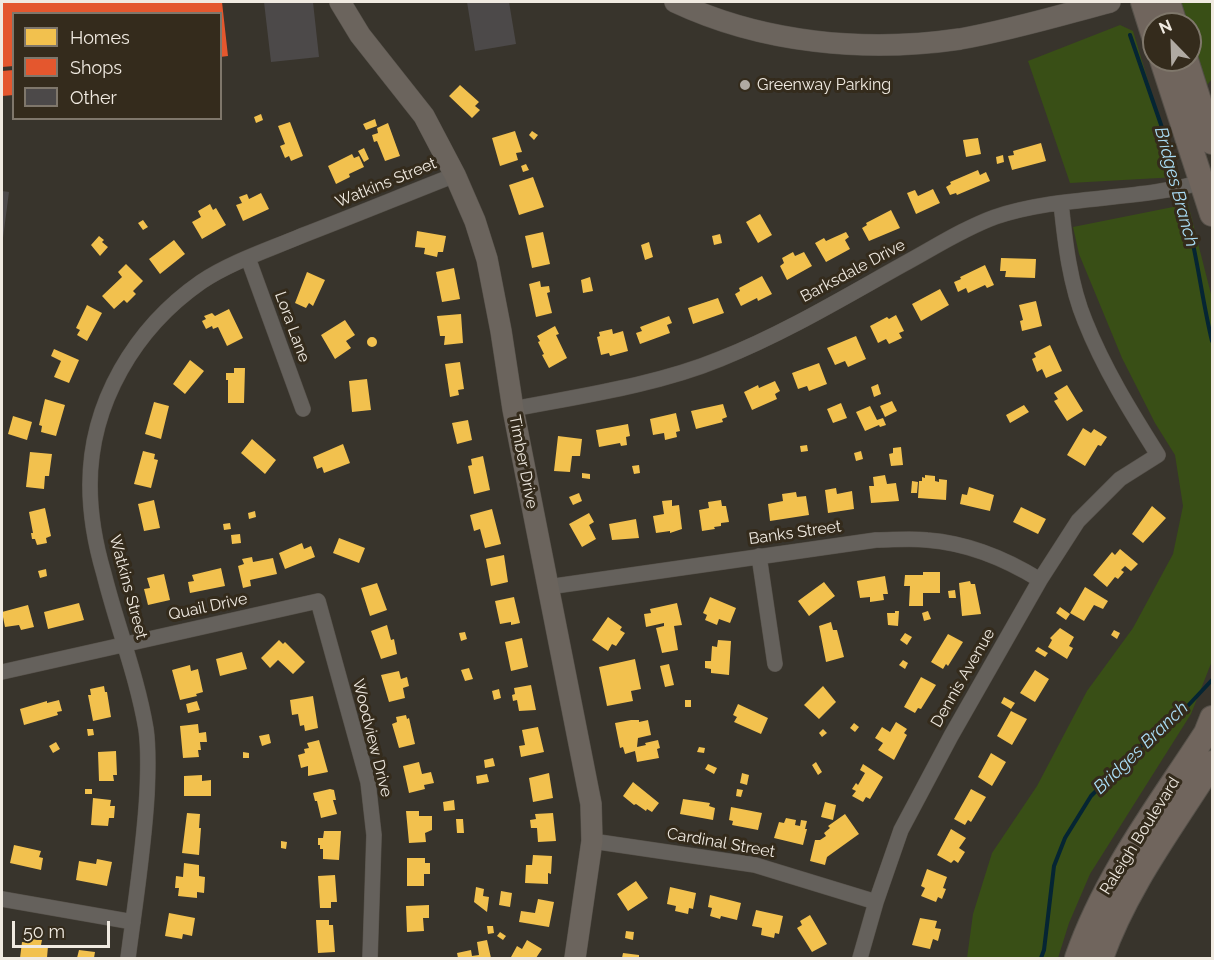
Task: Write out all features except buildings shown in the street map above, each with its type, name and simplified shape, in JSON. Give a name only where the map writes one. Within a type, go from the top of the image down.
[{"type":"main road","points":[[1166,72],[1207,180],[1212,214]]},
{"type":"main road","points":[[1190,72],[1212,142]]},
{"type":"main road","name":"Raleigh Boulevard","points":[[1077,958],[1097,905],[1206,733],[1212,718]]},
{"type":"main road","name":"Raleigh Boulevard","points":[[1101,958],[1118,914],[1134,885],[1212,764]]},
{"type":"street","name":"Timber Drive","points":[[340,2],[360,35],[424,116],[455,175],[475,220],[487,259],[513,409],[591,804],[592,841],[575,958]]},
{"type":"street","points":[[675,2],[718,19],[787,37],[893,45],[927,43],[991,33],[1110,2]]},
{"type":"street","name":"Watkins Street","points":[[128,958],[145,832],[148,776],[146,731],[103,572],[92,507],[90,484],[95,441],[107,397],[125,361],[145,333],[175,302],[204,280],[248,258],[455,175]]},
{"type":"street","name":"Barksdale Drive","points":[[513,409],[672,375],[720,359],[775,333],[960,232],[994,218],[1060,203],[1150,194],[1207,180]]},
{"type":"street","name":"Dennis Avenue","points":[[860,958],[876,902],[901,830],[951,736],[1040,580],[1078,521],[1120,479],[1158,455],[1111,378],[1084,319],[1072,276],[1060,203]]},
{"type":"street","name":"Lora Lane","points":[[248,258],[303,410]]},
{"type":"street","name":"Banks Street","points":[[548,587],[876,540],[927,540],[969,546],[1021,568],[1040,580]]},
{"type":"street","points":[[759,556],[775,664]]},
{"type":"street","name":"Quail Drive","points":[[2,672],[318,601]]},
{"type":"street","name":"Woodview Drive","points":[[318,601],[368,782],[374,835],[370,958]]},
{"type":"street","name":"Cardinal Street","points":[[592,841],[755,865],[876,902]]},
{"type":"street","points":[[2,899],[133,922]]},
{"type":"green space","points":[[1178,2],[1212,2],[1212,79],[1207,85],[1202,70],[1202,12],[1182,12]]},
{"type":"green space","points":[[1120,25],[1133,31],[1142,61],[1142,72],[1145,72],[1177,177],[1070,183],[1028,61]]},
{"type":"green space","points":[[1188,204],[1212,298],[1212,661],[1191,714],[1090,874],[1069,923],[1058,958],[967,958],[973,914],[992,853],[1037,786],[1087,691],[1133,628],[1173,554],[1183,506],[1175,455],[1155,423],[1122,358],[1079,254],[1073,227]]},
{"type":"waterway","name":"Bridges Branch","points":[[1130,35],[1168,145],[1171,174],[1175,183]]},
{"type":"waterway","name":"Bridges Branch","points":[[1178,190],[1194,246],[1212,341]]},
{"type":"waterway","name":"Bridges Branch","points":[[1041,958],[1044,950],[1054,866],[1065,838],[1091,796],[1146,741],[1183,711],[1212,680]]},
{"type":"place","name":"Greenway Parking","points":[[745,85]]}]
